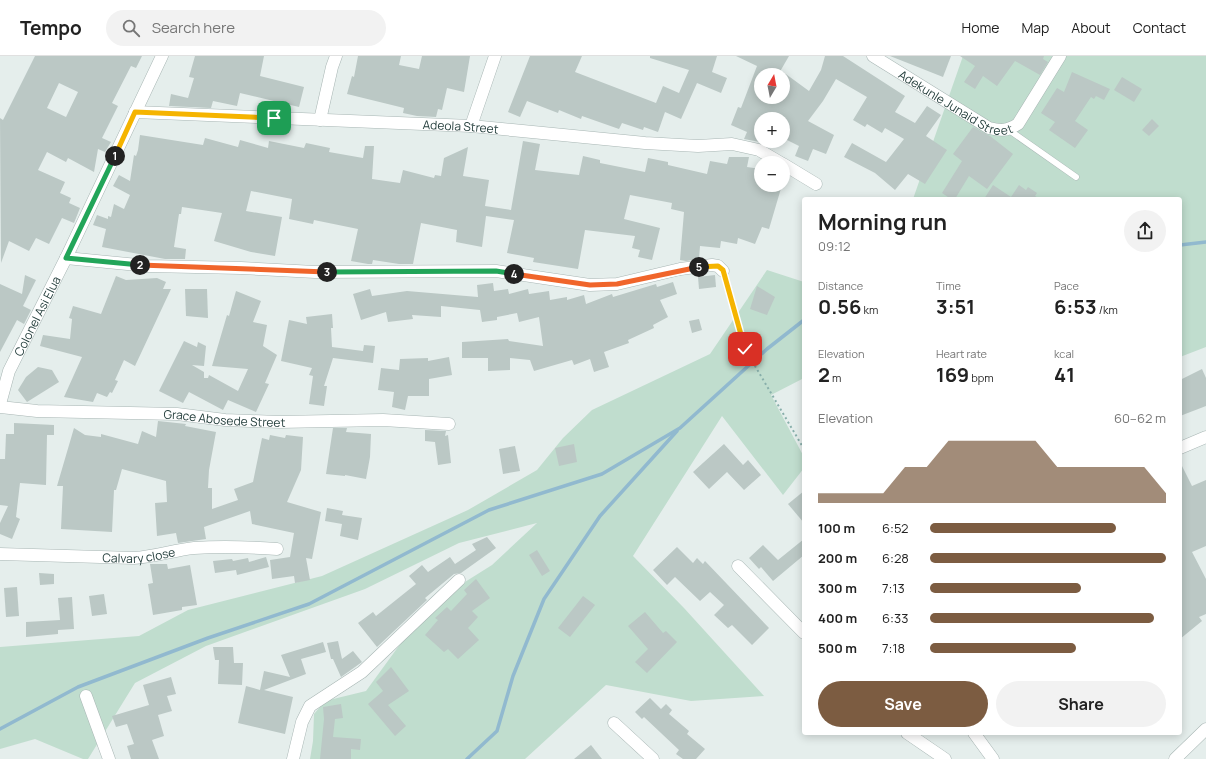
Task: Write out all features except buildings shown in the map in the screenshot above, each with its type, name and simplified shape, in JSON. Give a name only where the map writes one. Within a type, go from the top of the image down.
[{"type":"street","name":"Colonel Asi Elua","points":[[0,405],[9,371],[66,258],[162,56]]},
{"type":"street","points":[[320,120],[332,67],[336,56]]},
{"type":"street","points":[[471,126],[495,56]]},
{"type":"street","name":"Adekunle Junaid Street","points":[[873,56],[989,128],[1001,131],[1013,127]]},
{"type":"street","points":[[1013,127],[1060,56]]},
{"type":"street","name":"Adeola Street","points":[[135,112],[471,126],[645,143],[698,146],[732,144],[759,150],[769,156]]},
{"type":"street","name":"Adeola Street","points":[[790,169],[816,184]]},
{"type":"street","points":[[66,258],[148,266],[241,268],[316,272],[496,271],[590,285],[617,284],[680,270],[712,265],[718,266],[723,270]]},
{"type":"street","name":"Grace Abosede Street","points":[[0,405],[37,411],[177,414],[225,420],[279,422],[383,420],[449,424]]},
{"type":"street","points":[[1182,447],[1206,437]]},
{"type":"street","name":"Calvary close","points":[[0,554],[134,558],[154,557],[192,548],[234,546],[277,549]]},
{"type":"street","points":[[738,566],[802,631]]},
{"type":"street","points":[[293,759],[302,722],[310,706],[362,672],[459,580]]},
{"type":"street","points":[[86,696],[109,759]]},
{"type":"street","points":[[614,723],[653,759]]},
{"type":"street","points":[[1175,759],[1206,729]]},
{"type":"street","points":[[910,735],[945,759]]},
{"type":"street","points":[[975,735],[993,759]]},
{"type":"lane","points":[[1013,127],[1076,177]]},
{"type":"path","points":[[723,270],[745,349],[760,378],[802,446]]},
{"type":"green space","points":[[963,56],[1206,56],[1206,347],[1182,356],[1182,197],[914,197]]},
{"type":"green space","points":[[767,270],[802,281],[802,379],[771,395],[802,453],[802,471],[783,495],[722,416],[633,556],[684,608],[764,696],[691,701],[606,685],[525,759],[310,759],[313,741],[314,714],[325,701],[366,691],[409,632],[449,592],[492,565],[537,523],[459,543],[365,589],[206,646],[135,683],[88,759],[83,759],[35,739],[0,749],[0,647],[139,636],[188,610],[322,576],[468,510],[537,470],[563,438],[592,410],[710,354]]},
{"type":"waterway","points":[[1182,245],[1206,242]]},
{"type":"waterway","points":[[0,729],[78,687],[208,638],[309,604],[489,510],[602,474],[680,428],[767,349],[802,322]]},
{"type":"waterway","points":[[467,759],[497,731],[513,676],[544,599],[600,516],[677,431]]},
{"type":"route","points":[[274,118],[135,112],[66,258],[148,266],[241,268],[316,272],[496,271],[590,285],[617,284],[680,270],[712,265],[718,266],[723,270],[745,349]]}]
